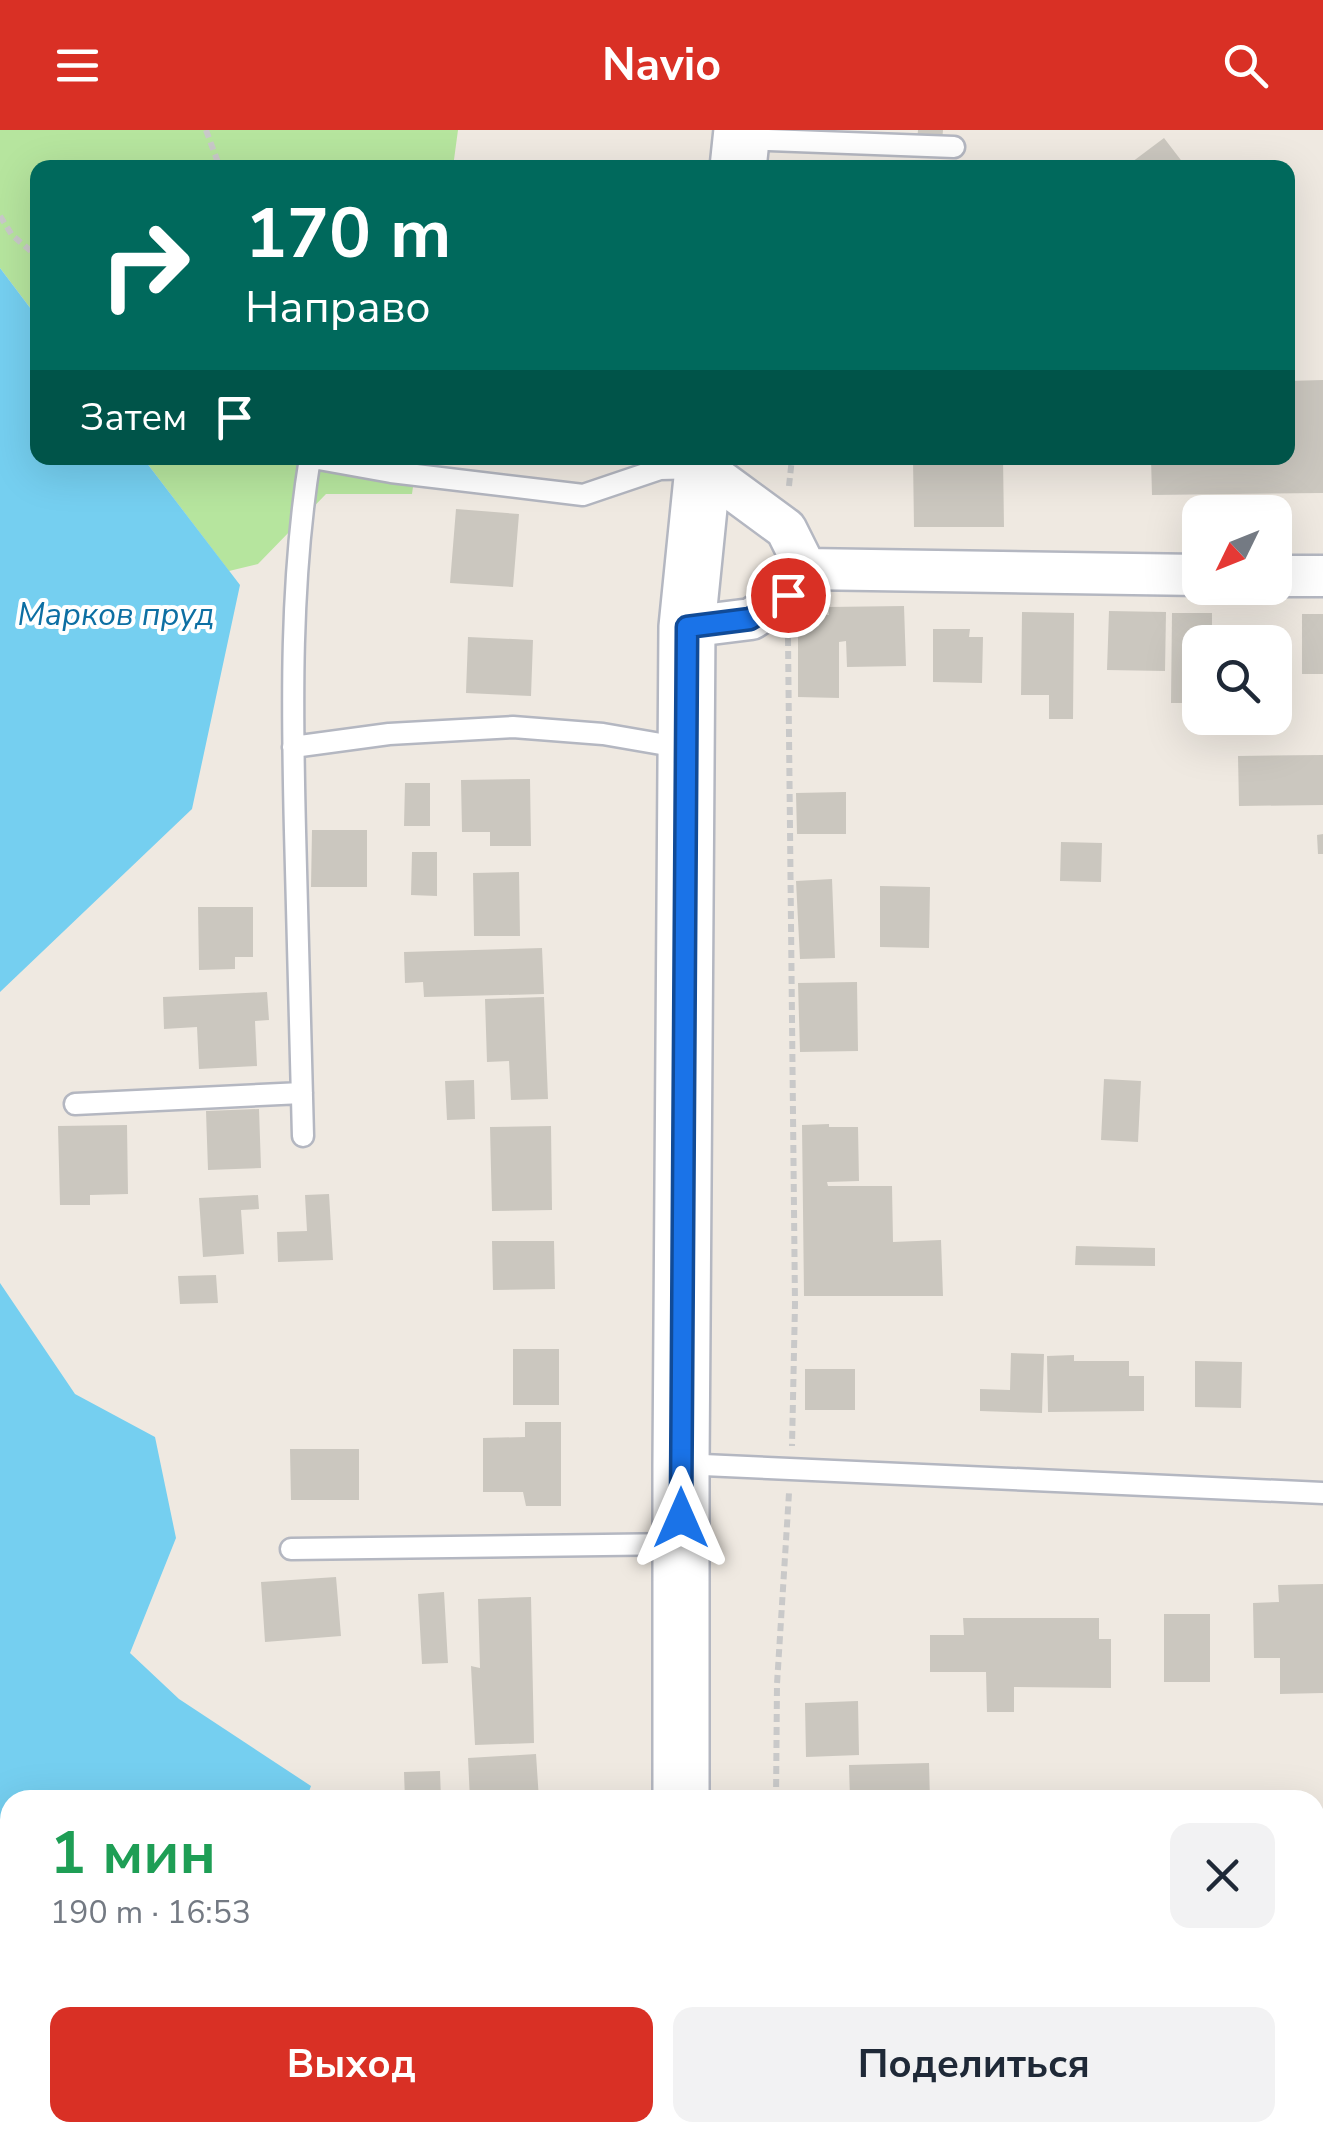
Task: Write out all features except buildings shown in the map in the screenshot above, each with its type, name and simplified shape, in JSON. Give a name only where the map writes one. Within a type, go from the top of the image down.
[{"type":"main road","points":[[682,1790],[687,627],[704,465]]},
{"type":"street","points":[[706,465],[786,529],[797,582]]},
{"type":"street","points":[[687,627],[750,619],[797,582],[1182,574]]},
{"type":"street","points":[[1292,576],[1323,576]]},
{"type":"lane","points":[[740,146],[954,147]]},
{"type":"lane","points":[[303,1136],[293,747],[296,603],[302,504],[310,465]]},
{"type":"lane","points":[[352,465],[583,494],[660,469],[689,465]]},
{"type":"lane","points":[[293,747],[389,734],[513,727],[603,734],[686,748]]},
{"type":"lane","points":[[75,1104],[302,1093]]},
{"type":"lane","points":[[681,1464],[1323,1493]]},
{"type":"lane","points":[[292,1549],[681,1544]]},
{"type":"path","points":[[206,130],[217,160]]},
{"type":"path","points":[[0,216],[12,235],[30,250]]},
{"type":"path","points":[[786,529],[791,465]]},
{"type":"path","points":[[776,1790],[776,1684],[791,1468],[794,1304],[797,582]]},
{"type":"green space","points":[[0,130],[458,130],[454,160],[30,160],[30,308],[0,268]]},
{"type":"green space","points":[[148,465],[416,465],[412,494],[326,494],[258,564],[229,571]]},
{"type":"water","name":"Марков пруд","points":[[0,268],[30,308],[30,465],[148,465],[240,585],[192,809],[0,992]]},
{"type":"water","points":[[0,1283],[75,1394],[155,1437],[176,1538],[130,1653],[179,1699],[311,1786],[310,1790],[0,1790]]},
{"type":"route","points":[[681,1518],[687,627],[750,619],[788,595]]}]
